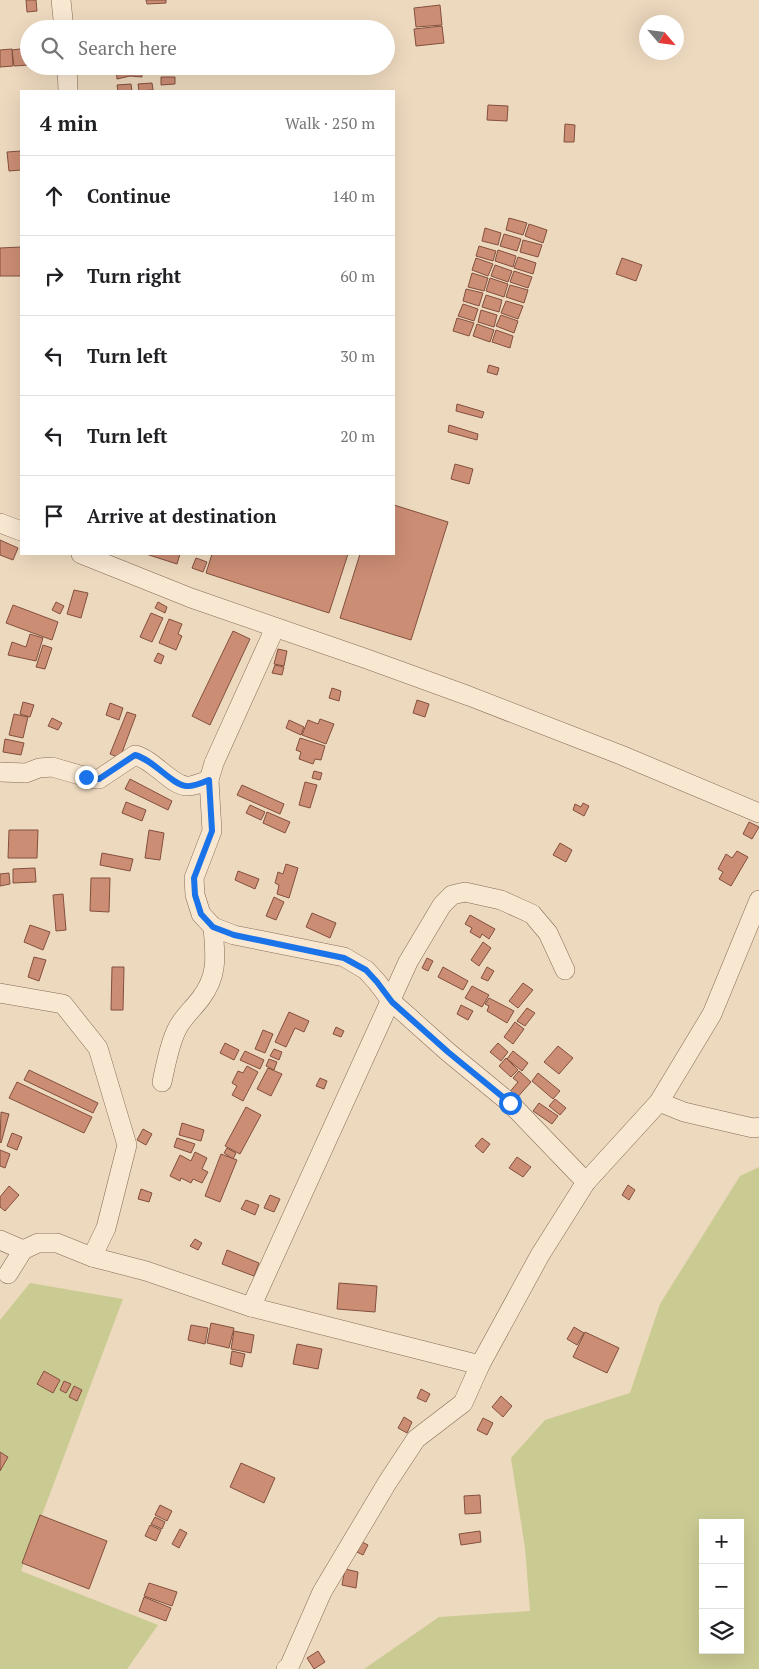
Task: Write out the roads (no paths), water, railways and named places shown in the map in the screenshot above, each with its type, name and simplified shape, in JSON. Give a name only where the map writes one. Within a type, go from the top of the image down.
[{"type":"street","points":[[61,0],[63,20]]},
{"type":"street","points":[[67,75],[68,90]]},
{"type":"street","points":[[0,523],[20,531]]},
{"type":"street","points":[[84,555],[191,598],[478,700],[621,755],[759,813]]},
{"type":"street","points":[[275,628],[218,754],[209,780],[212,831],[194,878],[195,895],[201,914],[213,927],[234,935],[344,958],[366,970],[392,1002],[448,1052],[510,1103],[586,1182]]},
{"type":"street","points":[[0,772],[26,772],[52,767],[99,779],[135,755],[148,761],[179,784],[187,787],[209,780]]},
{"type":"street","points":[[251,1307],[392,1002],[408,962],[442,905],[452,895],[465,892],[501,900],[532,914],[548,933],[565,970]]},
{"type":"street","points":[[286,1669],[289,1667],[322,1592],[416,1439],[464,1402],[480,1365],[540,1255],[586,1182],[659,1102],[712,1014],[759,900]]},
{"type":"street","points":[[162,1082],[170,1048],[177,1029],[186,1014],[208,987],[216,964],[213,927]]},
{"type":"street","points":[[0,993],[63,1004],[98,1048],[127,1145],[106,1228],[92,1257]]},
{"type":"street","points":[[659,1102],[684,1112],[752,1128],[759,1127]]},
{"type":"street","points":[[0,1240],[23,1250]]},
{"type":"street","points":[[8,1274],[23,1250],[38,1243],[57,1243],[92,1257],[146,1271],[251,1307],[480,1365]]}]
